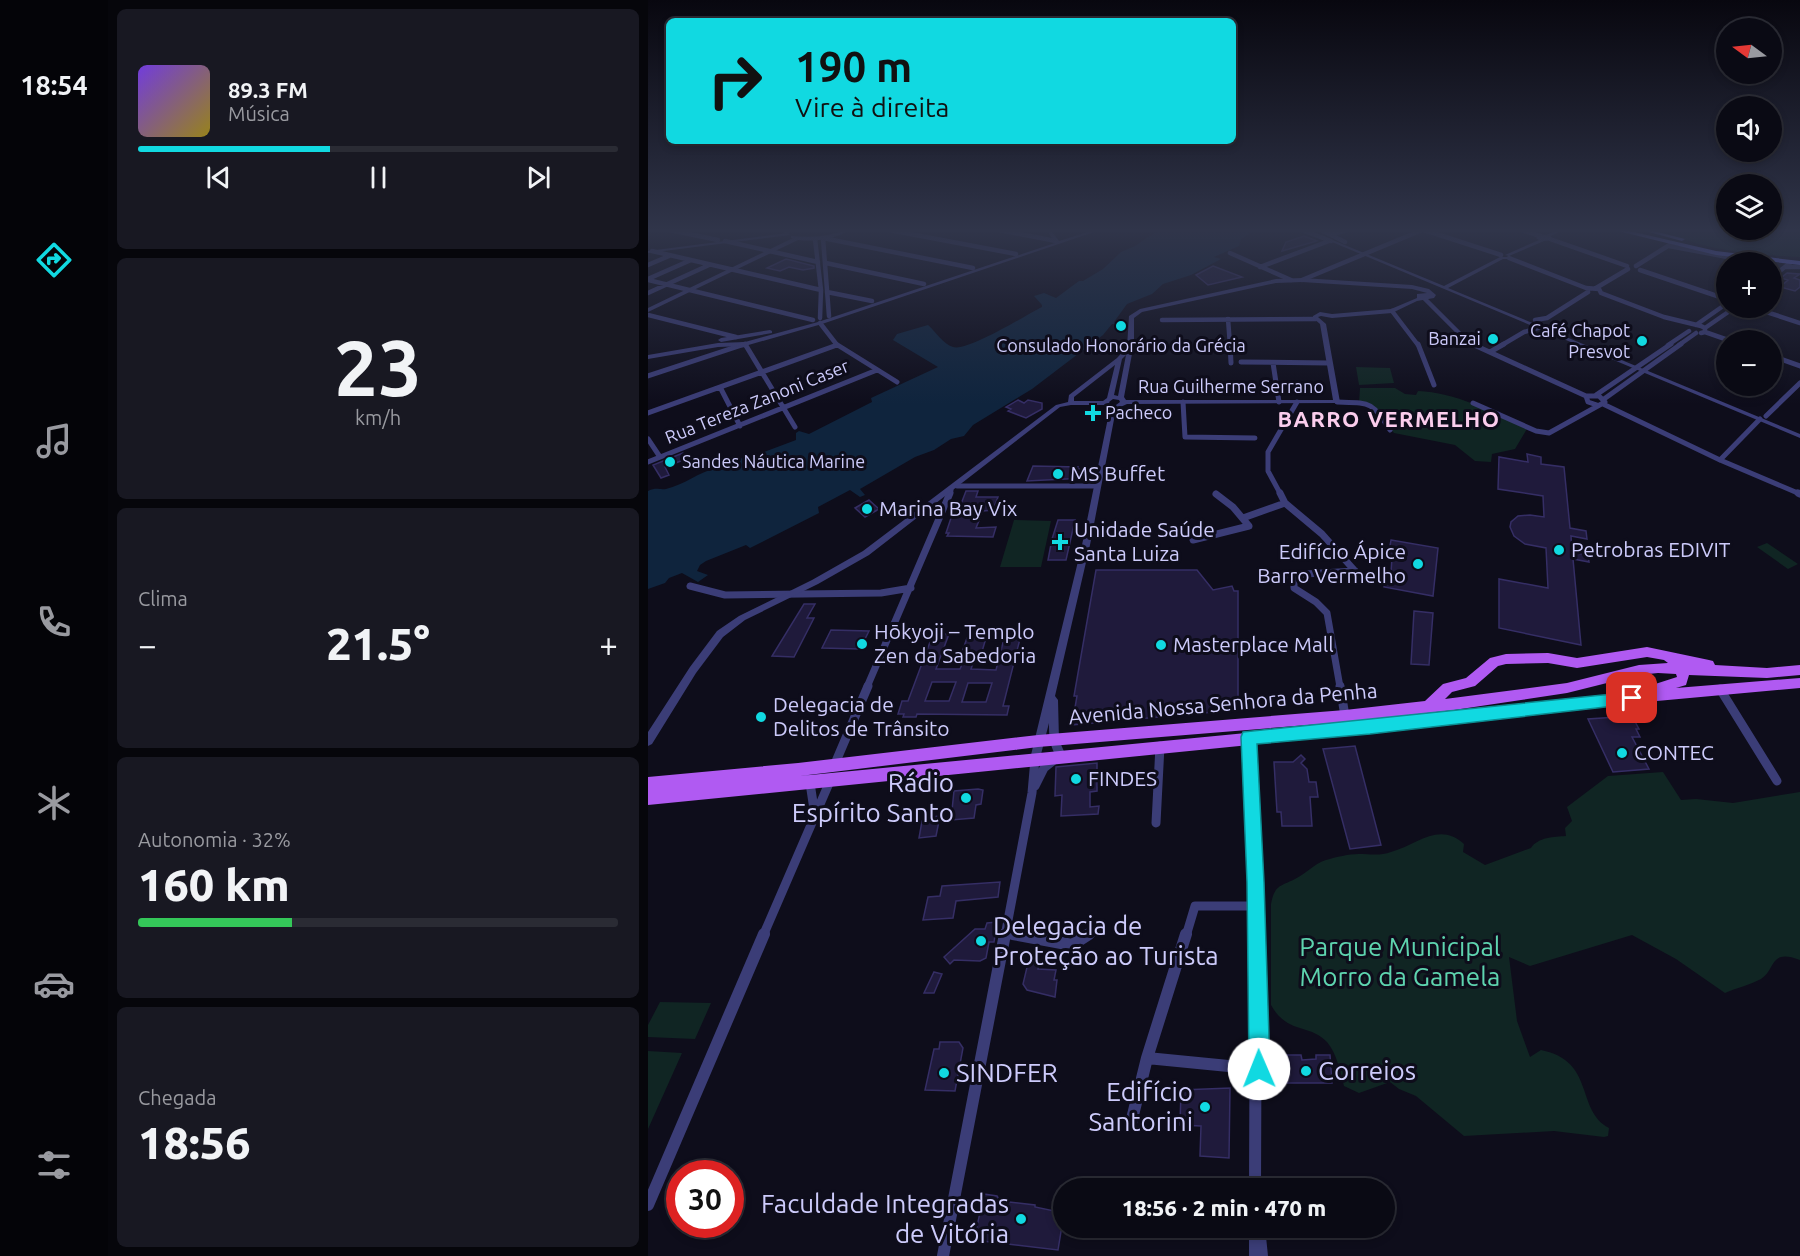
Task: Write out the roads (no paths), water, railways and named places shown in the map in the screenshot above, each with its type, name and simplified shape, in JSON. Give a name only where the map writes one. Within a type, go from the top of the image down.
[{"type":"main road","points":[[1428,707],[1448,688],[1470,682],[1494,662],[1506,659],[1548,658],[1577,663],[1647,652],[1739,673]]},
{"type":"main road","points":[[1624,698],[1681,681],[1682,669],[1668,656]]},
{"type":"main road","name":"Avenida Nossa Senhora da Penha","points":[[648,784],[798,770],[1038,741],[1428,707],[1567,688],[1639,670],[1682,669],[1739,673],[1800,670]]},
{"type":"main road","name":"Avenida Nossa Senhora da Penha","points":[[648,798],[1624,698],[1800,683]]},
{"type":"main road","points":[[1457,685],[1452,690],[1454,704],[1460,711],[1470,715]]},
{"type":"main road","points":[[830,781],[834,766]]},
{"type":"street","points":[[675,288],[818,320],[914,288]]},
{"type":"street","points":[[648,312],[695,288]]},
{"type":"street","points":[[810,288],[821,290],[818,320],[837,345],[897,382]]},
{"type":"street","points":[[827,288],[829,316]]},
{"type":"street","points":[[648,376],[746,344],[763,336],[918,288]]},
{"type":"street","points":[[1113,408],[1121,406],[1123,400],[1131,343],[1131,317],[1140,311],[1246,288]]},
{"type":"street","points":[[1413,288],[1426,297]]},
{"type":"street","points":[[1413,288],[1426,297],[1468,342],[1587,399],[1601,402],[1720,460],[1800,494]]},
{"type":"street","points":[[1162,320],[1321,318],[1392,311],[1447,288]]},
{"type":"street","points":[[1450,288],[1545,323]]},
{"type":"street","points":[[1450,288],[1545,323],[1642,367],[1800,430]]},
{"type":"street","points":[[1581,288],[1601,293],[1696,333]]},
{"type":"street","points":[[1490,352],[1524,332],[1545,323],[1587,290],[1596,288],[1602,291],[1601,293]]},
{"type":"street","points":[[1690,288],[1716,297]]},
{"type":"street","points":[[827,292],[872,302]]},
{"type":"street","points":[[1473,403],[1543,433],[1552,432],[1601,402],[1688,328],[1716,309]]},
{"type":"street","points":[[1392,311],[1418,342],[1434,385]]},
{"type":"street","points":[[648,312],[736,337]]},
{"type":"street","points":[[1782,317],[1800,323]]},
{"type":"street","points":[[1321,318],[1337,402],[1366,403],[1376,409],[1390,430]]},
{"type":"street","points":[[1576,417],[1587,399],[1696,333],[1705,330],[1721,318]]},
{"type":"street","points":[[1228,319],[1231,363]]},
{"type":"street","points":[[1695,325],[1716,335]]},
{"type":"street","points":[[747,336],[743,341],[795,427]]},
{"type":"street","points":[[648,355],[736,337],[763,336]]},
{"type":"street","points":[[648,741],[693,670],[720,634],[742,618],[866,553],[954,488],[1058,406],[1071,402],[1071,396],[1119,359],[1131,343]]},
{"type":"street","points":[[648,355],[718,345],[746,344]]},
{"type":"street","points":[[648,413],[837,345]]},
{"type":"street","points":[[943,1256],[1032,793],[1038,741],[1053,688],[1086,545],[1113,408],[1108,400],[1119,359]]},
{"type":"street","points":[[1782,360],[1800,366]]},
{"type":"street","points":[[1241,362],[1329,363]]},
{"type":"street","points":[[1273,363],[1279,402]]},
{"type":"street","name":"Rua Tereza Zanoni Caser","points":[[648,462],[877,370]]},
{"type":"street","points":[[1720,460],[1800,383]]},
{"type":"street","points":[[720,387],[740,426]]},
{"type":"street","points":[[1596,395],[1601,402]]},
{"type":"street","name":"Rua Guilherme Serrano","points":[[1071,402],[1108,400],[1337,402]]},
{"type":"street","points":[[1183,402],[1185,437],[1255,438]]},
{"type":"street","points":[[1272,576],[1355,572],[1322,534],[1285,503],[1268,471],[1268,452],[1297,402]]},
{"type":"street","points":[[1763,417],[1800,436]]},
{"type":"street","points":[[1273,425],[1285,424]]},
{"type":"street","points":[[648,439],[660,458]]},
{"type":"street","points":[[954,488],[1097,486]]},
{"type":"street","points":[[834,766],[954,488]]},
{"type":"street","points":[[1193,540],[1250,526],[1224,498],[1216,494]]},
{"type":"street","points":[[1243,518],[1285,503]]},
{"type":"street","points":[[1294,574],[1294,588],[1316,602],[1327,613],[1345,716]]},
{"type":"street","points":[[690,586],[725,595],[881,593],[911,588]]},
{"type":"street","points":[[1032,793],[1044,768],[1061,756],[1054,740],[1053,688]]},
{"type":"street","points":[[1720,689],[1777,781]]},
{"type":"street","points":[[1249,737],[1259,1069],[1256,1178]]},
{"type":"street","points":[[1156,823],[1160,746]]},
{"type":"street","points":[[798,770],[810,783],[815,816]]},
{"type":"street","points":[[648,1205],[830,781]]},
{"type":"street","points":[[1131,1123],[1147,1058],[1195,906],[1255,906]]},
{"type":"street","points":[[1005,933],[1072,945],[1093,932]]},
{"type":"street","points":[[1147,1058],[1259,1069]]},
{"type":"street","points":[[1255,1256],[1256,1238]]},
{"type":"street","points":[[1259,1238],[1262,1256]]},
{"type":"water","points":[[1070,288],[1159,288],[1152,294],[1127,304],[1114,322],[1116,324],[1112,324],[1103,335],[1032,389],[973,425],[964,436],[951,439],[934,450],[915,457],[860,489],[865,495],[860,497],[850,490],[818,507],[819,513],[750,548],[746,545],[706,561],[697,571],[708,575],[698,582],[682,573],[669,578],[665,583],[648,589],[648,491],[673,487],[710,470],[734,464],[740,458],[745,459],[796,440],[796,433],[799,431],[809,434],[872,402],[871,398],[938,367],[893,340],[897,334],[928,325],[943,341],[953,347],[960,347],[997,332],[1042,307],[1034,296],[1044,293],[1056,298]]},
{"type":"place","name":"Consulado Honorário da Grécia","points":[[1121,326]]},
{"type":"place","name":"Banzai","points":[[1493,339]]},
{"type":"place","name":"Café Chapot Presvot","points":[[1642,341]]},
{"type":"place","name":"Pacheco","points":[[1093,413]]},
{"type":"place","name":"Sandes Náutica Marine","points":[[670,462]]},
{"type":"place","name":"MS Buffet","points":[[1058,474]]},
{"type":"place","name":"Marina Bay Vix","points":[[867,509]]},
{"type":"place","name":"Unidade Saúde Santa Luiza","points":[[1060,542]]},
{"type":"place","name":"Petrobras EDIVIT","points":[[1559,550]]},
{"type":"place","name":"Edifício Ápice Barro Vermelho","points":[[1418,564]]},
{"type":"place","name":"Hōkyoji – Templo Zen da Sabedoria","points":[[862,644]]},
{"type":"place","name":"Masterplace Mall","points":[[1161,645]]},
{"type":"place","name":"Delegacia de Delitos de Trânsito","points":[[761,717]]},
{"type":"place","name":"CONTEC","points":[[1622,753]]},
{"type":"place","name":"FINDES","points":[[1076,779]]},
{"type":"place","name":"Rádio Espírito Santo","points":[[966,798]]},
{"type":"place","name":"Delegacia de Proteção ao Turista","points":[[981,941]]},
{"type":"place","name":"Correios","points":[[1306,1071]]},
{"type":"place","name":"SINDFER","points":[[944,1073]]},
{"type":"place","name":"Edifício Santorini","points":[[1205,1107]]},
{"type":"place","name":"Faculdade Integradas de Vitória","points":[[1021,1219]]},
{"type":"district","name":"BARRO VERMELHO","points":[[1389,419]]},
{"type":"park label","name":"Parque Municipal Morro da Gamela","points":[[1400,962]]}]
